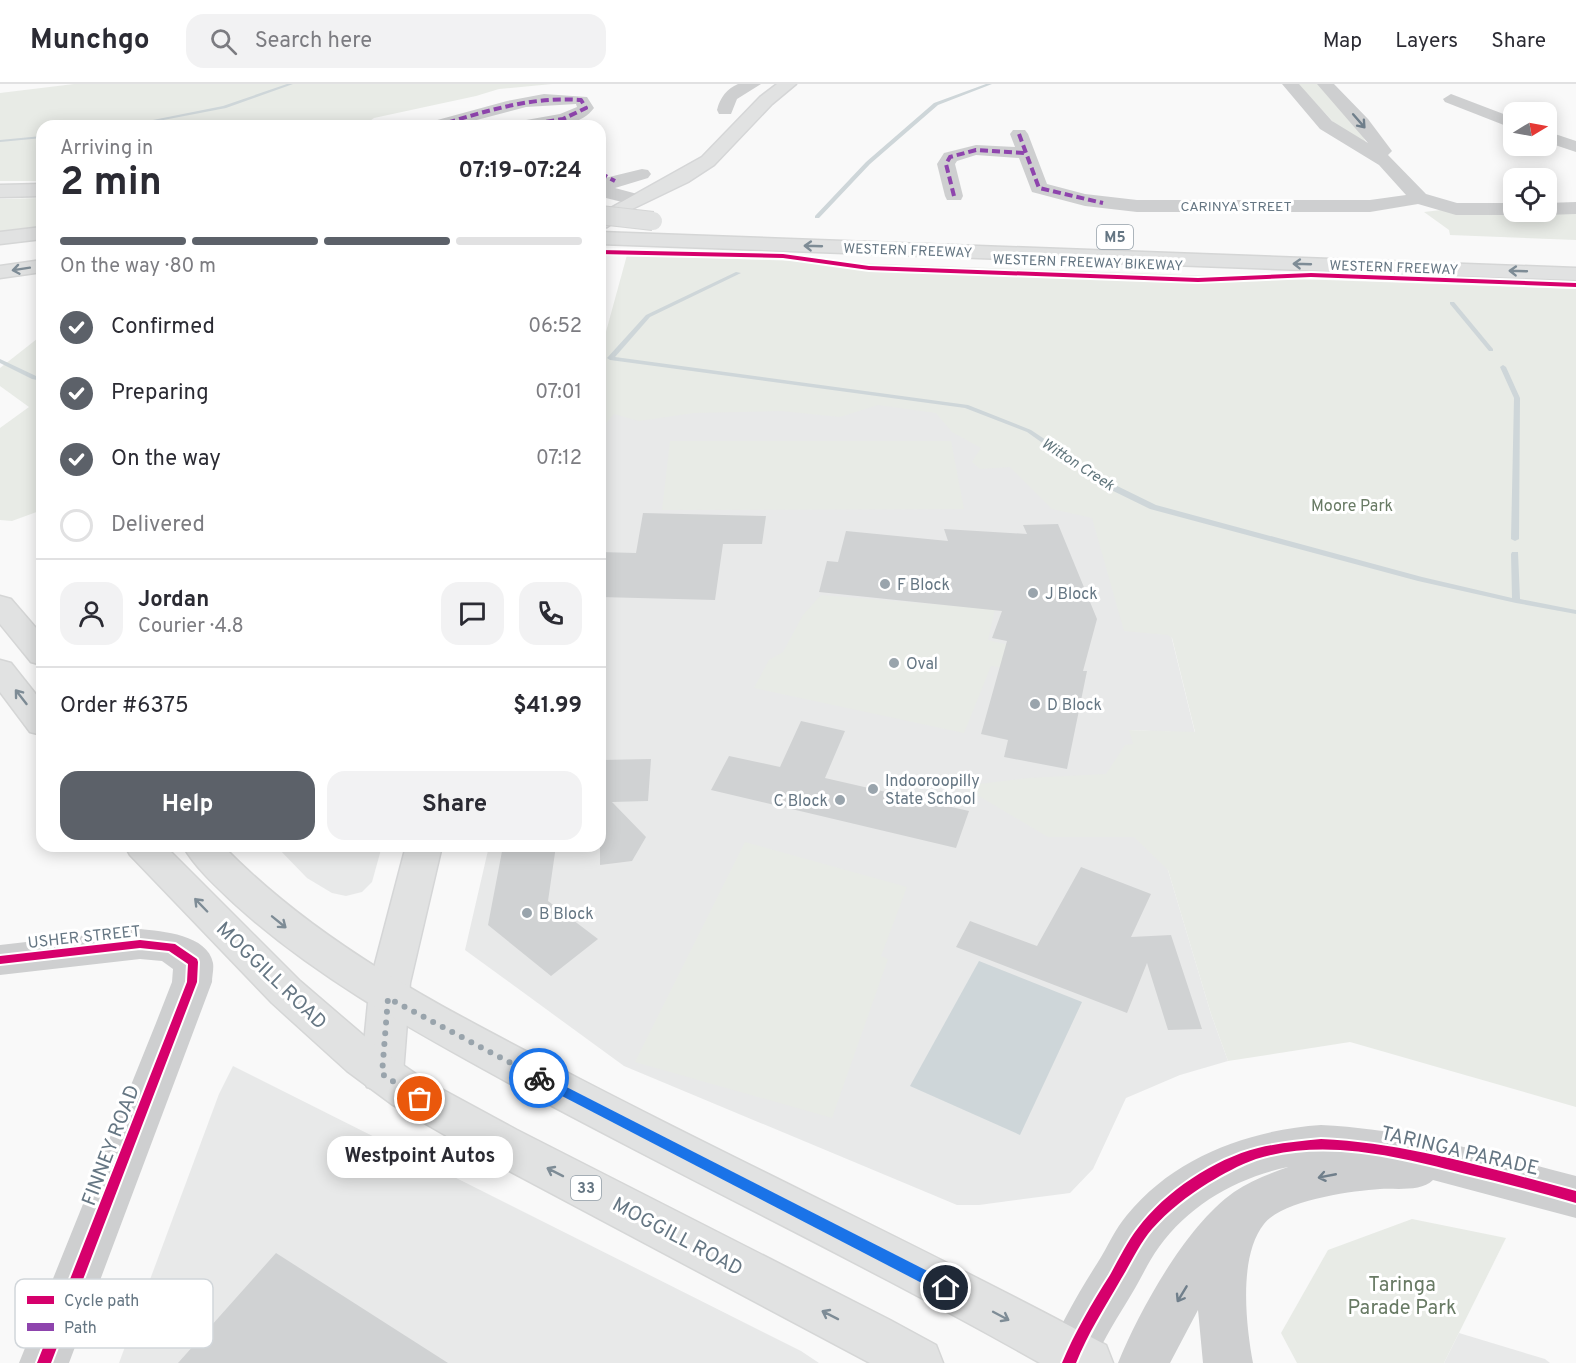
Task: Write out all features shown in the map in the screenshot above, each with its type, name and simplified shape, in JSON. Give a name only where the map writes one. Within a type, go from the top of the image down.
[{"type":"main road","points":[[606,218],[634,199],[709,161],[765,101],[788,84]]},
{"type":"main road","points":[[0,189],[36,189]]},
{"type":"main road","points":[[606,216],[653,220]]},
{"type":"main road","name":"WESTERN FREEWAY","points":[[606,222],[653,220],[1079,236]]},
{"type":"main road","points":[[0,238],[36,234]]},
{"type":"main road","name":"WESTERN FREEWAY","points":[[606,238],[1576,274]]},
{"type":"main road","points":[[0,251],[36,247]]},
{"type":"main road","points":[[0,272],[36,267]]},
{"type":"main road","points":[[0,605],[36,648]]},
{"type":"main road","points":[[0,670],[36,716]]},
{"type":"main road","name":"MOGGILL ROAD","points":[[149,852],[286,992],[347,1046],[408,1092],[887,1350],[918,1363]]},
{"type":"main road","points":[[207,852],[279,923],[325,957],[388,998],[631,1128],[804,1214],[1077,1360]]},
{"type":"main road","points":[[382,1074],[388,998],[396,954],[422,852]]},
{"type":"street","points":[[753,84],[738,90],[727,103],[765,101]]},
{"type":"street","points":[[1290,84],[1326,125],[1385,161],[1424,200]]},
{"type":"street","points":[[1325,84],[1364,126],[1385,154],[1385,161]]},
{"type":"street","points":[[457,120],[524,101],[543,98],[581,100],[586,108],[580,114],[559,120]]},
{"type":"street","points":[[1451,99],[1503,120]]},
{"type":"street","points":[[954,196],[946,164],[951,157],[976,150],[1025,153],[1019,134]]},
{"type":"street","points":[[1557,140],[1576,147]]},
{"type":"street","name":"CARINYA STREET","points":[[1025,153],[1040,189],[1102,203],[1137,206],[1404,208],[1424,200],[1461,209],[1503,209]]},
{"type":"street","points":[[634,199],[607,191],[608,177],[642,174]]},
{"type":"street","points":[[1557,209],[1576,208]]},
{"type":"street","name":"USHER STREET","points":[[0,960],[140,944],[171,947]]},
{"type":"street","name":"FINNEY ROAD","points":[[77,1279],[192,982],[193,962],[171,947]]},
{"type":"street","name":"TARINGA PARADE","points":[[1077,1360],[1106,1292],[1152,1221],[1189,1188],[1232,1162],[1275,1148],[1344,1144],[1412,1154],[1576,1197]]},
{"type":"street","name":"TARINGA PARADE","points":[[1143,1363],[1210,1248],[1231,1223],[1262,1199],[1301,1182],[1346,1173],[1402,1168],[1469,1168]]},
{"type":"street","points":[[1228,1363],[1223,1299],[1226,1259],[1238,1227],[1262,1199]]},
{"type":"street","name":"FINNEY ROAD","points":[[44,1363],[50,1348]]},
{"type":"shaded area","name":"Indooroopilly State School","points":[[606,381],[947,406],[1089,509],[1171,635],[1195,733],[1130,730],[1168,870],[1211,1014],[1228,1061],[1180,1075],[1126,1098],[1093,1169],[1070,1193],[979,1205],[957,1205],[624,1066],[465,950],[488,852],[606,852]]},
{"type":"shaded area","points":[[282,852],[380,852],[372,882],[362,892],[346,896],[332,893],[307,878]]},
{"type":"shaded area","points":[[979,961],[1082,1002],[1020,1135],[910,1086]]},
{"type":"shaded area","points":[[233,1066],[801,1351],[819,1363],[119,1363],[125,1348],[213,1348],[213,1279],[150,1279],[219,1094]]},
{"type":"shaded area","points":[[1459,1333],[1545,1359],[1550,1363],[1444,1363]]},
{"type":"green space","points":[[74,84],[552,84],[499,89],[371,120],[36,120],[36,181],[0,181],[0,93]]},
{"type":"green space","points":[[1298,84],[1318,84],[1362,134],[1366,143],[1336,125]]},
{"type":"green space","points":[[36,198],[36,228],[0,233],[0,199]]},
{"type":"green space","points":[[1441,210],[1466,214],[1503,214],[1503,222],[1557,222],[1557,214],[1576,214],[1576,240],[1450,235],[1449,230],[1424,212]]},
{"type":"green space","name":"Moore Park","points":[[627,255],[1576,289],[1576,1107],[1350,1042],[1228,1061],[1211,1014],[1168,870],[1134,837],[1048,837],[962,786],[1028,778],[1106,774],[1125,745],[1133,744],[1129,730],[1195,732],[1172,638],[1168,635],[1124,631],[1092,518],[1052,509],[1010,467],[980,469],[972,462],[981,448],[952,432],[936,413],[878,405],[840,417],[781,411],[694,413],[639,421],[614,414],[606,423],[606,332]]},
{"type":"green space","points":[[36,340],[36,512],[12,521],[0,520],[0,428],[29,407],[0,386],[0,368]]},
{"type":"green space","points":[[670,441],[951,441],[964,509],[662,510]]},
{"type":"green space","name":"Oval","points":[[821,595],[995,609],[988,640],[1021,648],[1019,670],[991,666],[964,733],[754,688],[769,660],[783,652],[803,615]]},
{"type":"green space","points":[[745,842],[907,887],[881,956],[888,959],[832,1118],[635,1062]]},
{"type":"green space","name":"Taringa Parade Park","points":[[1412,1219],[1506,1238],[1444,1363],[1297,1363],[1281,1333],[1328,1250]]},
{"type":"building","points":[[643,513],[766,516],[762,544],[723,544],[715,600],[606,597],[606,552],[636,553]]},
{"type":"building","points":[[1058,524],[1097,619],[1083,671],[1087,671],[1067,769],[1004,757],[1008,740],[981,734],[1007,641],[992,638],[1002,611],[819,592],[827,561],[838,562],[846,531],[948,541],[944,529],[1027,534],[1023,525]]},
{"type":"building","name":"C Block","points":[[801,721],[845,731],[825,778],[969,811],[956,848],[711,790],[729,756],[780,767]]},
{"type":"building","points":[[651,759],[648,801],[612,802],[646,837],[632,861],[600,865],[600,852],[606,852],[606,760]]},
{"type":"building","name":"B Block","points":[[502,852],[555,852],[548,901],[598,939],[551,976],[488,925]]},
{"type":"building","points":[[1081,867],[1151,894],[1131,937],[1171,935],[1202,1029],[1168,1030],[1147,963],[1127,1013],[956,947],[970,921],[1037,946]]},
{"type":"building","points":[[276,1253],[448,1363],[178,1363],[191,1348],[213,1348],[213,1324]]},
{"type":"waterway","points":[[156,120],[224,107],[291,84]]},
{"type":"waterway","points":[[817,217],[868,163],[936,104],[990,84]]},
{"type":"waterway","points":[[0,141],[36,138]]},
{"type":"waterway","name":"Witton Creek","points":[[738,273],[648,316],[610,358],[966,406],[1029,431],[1106,484],[1153,507],[1421,579],[1516,601]]},
{"type":"waterway","points":[[1452,303],[1491,350]]},
{"type":"waterway","name":"Witton Creek","points":[[0,361],[36,378]]},
{"type":"waterway","points":[[1503,367],[1517,398],[1515,539]]},
{"type":"waterway","points":[[1515,554],[1516,601]]},
{"type":"waterway","name":"Witton Creek","points":[[1516,601],[1576,612]]},
{"type":"marked path","points":[[457,120],[507,106],[544,99],[581,100],[586,108],[579,113],[557,120]]},
{"type":"marked path","points":[[1019,134],[1039,188],[1103,203]]},
{"type":"marked path","points":[[954,196],[946,164],[950,157],[976,150],[1025,153]]},
{"type":"marked path","points":[[606,176],[615,181]]},
{"type":"cycle path","name":"WESTERN FREEWAY BIKEWAY","points":[[606,252],[783,256],[869,268],[1198,280],[1311,275],[1576,285]]},
{"type":"cycle path","points":[[0,960],[140,944],[171,947],[193,962],[192,982],[177,1023],[77,1279]]},
{"type":"cycle path","points":[[1069,1363],[1092,1316],[1136,1241],[1153,1219],[1192,1186],[1224,1167],[1256,1154],[1288,1147],[1321,1144],[1354,1146],[1422,1158],[1576,1197]]},
{"type":"cycle path","points":[[44,1363],[50,1348]]},
{"type":"way so far","points":[[420,1099],[382,1074],[388,998],[539,1078]]},
{"type":"place","name":"F Block","points":[[885,584]]},
{"type":"place","name":"J Block","points":[[1033,593]]},
{"type":"place","name":"Oval","points":[[894,663]]},
{"type":"place","name":"D Block","points":[[1035,704]]},
{"type":"place","name":"Indooroopilly State School","points":[[873,789]]},
{"type":"place","name":"C Block","points":[[840,800]]},
{"type":"place","name":"B Block","points":[[527,913]]},
{"type":"place","name":"Westpoint Autos","points":[[420,1099]]},
{"type":"route","points":[[539,1078],[631,1128],[946,1288]]}]
